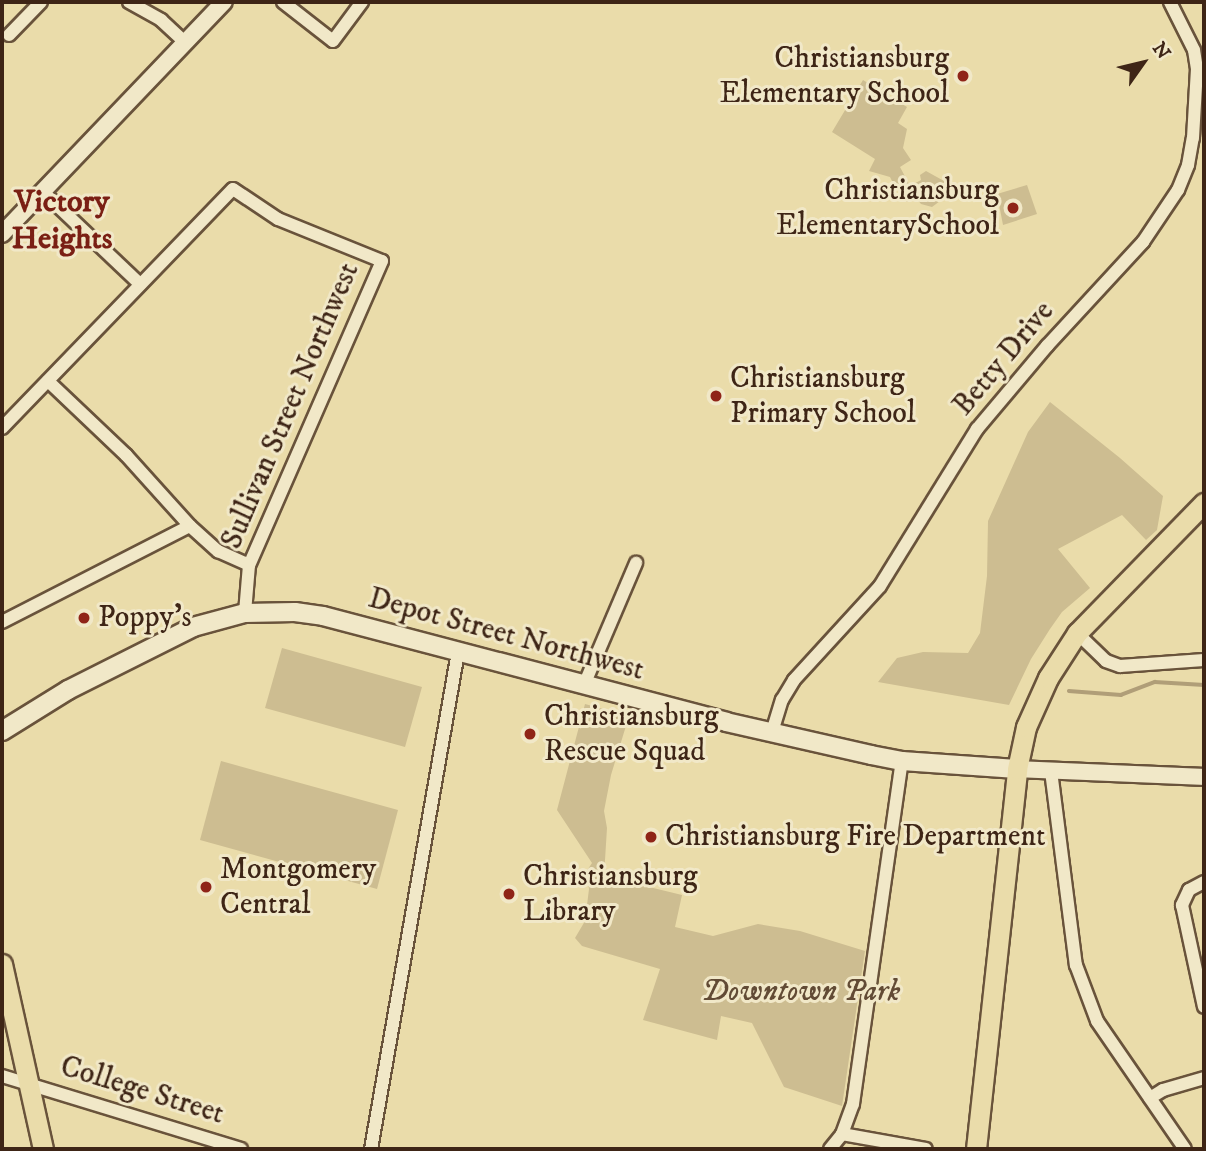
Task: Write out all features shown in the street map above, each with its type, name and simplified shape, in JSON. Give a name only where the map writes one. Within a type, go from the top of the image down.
[{"type":"main road","points":[[976,1149],[1017,769],[1032,709],[1077,633],[1204,503]]},
{"type":"main road","name":"Depot Street Northwest","points":[[2,731],[68,690],[176,634],[245,613],[295,612],[323,616],[772,732],[902,761],[1017,769]]},
{"type":"main road","points":[[2,964],[43,1149]]},
{"type":"street","points":[[9,35],[41,2]]},
{"type":"street","points":[[129,2],[161,20],[186,43]]},
{"type":"street","points":[[2,234],[224,2]]},
{"type":"street","points":[[283,2],[333,41],[362,2]]},
{"type":"street","name":"Betty Drive","points":[[772,732],[782,700],[794,680],[880,586],[978,429],[1047,346],[1143,242],[1178,190],[1188,165],[1193,138],[1197,69],[1194,50],[1170,2]]},
{"type":"street","name":"Sullivan Street Northwest","points":[[140,284],[233,189],[278,219],[382,261],[249,565],[245,613]]},
{"type":"street","points":[[2,428],[140,284],[43,192]]},
{"type":"street","points":[[48,380],[126,455],[190,526],[218,551],[249,565]]},
{"type":"street","points":[[2,622],[190,526]]},
{"type":"street","points":[[584,685],[636,563]]},
{"type":"street","points":[[1077,633],[1106,661],[1120,666],[1204,660]]},
{"type":"street","points":[[372,1149],[458,652]]},
{"type":"street","points":[[830,1149],[842,1134],[853,1104],[902,761]]},
{"type":"street","points":[[1017,769],[1204,777]]},
{"type":"street","points":[[1051,771],[1076,965],[1097,1021],[1185,1149]]},
{"type":"street","points":[[1204,882],[1189,890],[1182,905],[1204,1007]]},
{"type":"street","name":"College Street","points":[[2,1076],[241,1149]]},
{"type":"street","points":[[1150,1098],[1163,1090],[1204,1078]]},
{"type":"street","points":[[842,1134],[926,1149]]},
{"type":"green space","points":[[863,80],[907,107],[898,123],[907,129],[903,148],[911,160],[900,167],[910,186],[921,180],[920,175],[926,171],[944,181],[943,190],[948,195],[932,207],[921,204],[917,199],[907,202],[903,197],[906,189],[896,189],[890,177],[869,171],[875,159],[832,132]]},
{"type":"green space","points":[[1027,185],[1037,214],[1003,225],[997,194]]},
{"type":"green space","points":[[1050,402],[1163,496],[1157,530],[1146,540],[1122,515],[1058,549],[1090,588],[1062,612],[1050,629],[1031,659],[1009,705],[878,682],[897,658],[923,652],[968,653],[980,633],[987,576],[988,521],[1028,432]]},
{"type":"green space","points":[[282,648],[422,687],[405,747],[265,708]]},
{"type":"green space","name":"Downtown Park","points":[[585,704],[629,716],[611,775],[604,811],[607,828],[604,876],[682,895],[675,927],[713,936],[758,924],[800,931],[865,951],[842,1106],[784,1087],[752,1023],[721,1016],[717,1040],[643,1020],[660,969],[582,946],[575,938],[585,921],[589,889],[586,872],[592,863],[557,810]]},
{"type":"green space","points":[[221,761],[398,810],[377,889],[200,840]]},
{"type":"waterway","points":[[1069,691],[1121,695],[1155,682],[1204,685]]},
{"type":"place","name":"Christiansburg Elementary School","points":[[963,76]]},
{"type":"place","name":"Christiansburg ElementarySchool","points":[[1013,208]]},
{"type":"place","name":"Christiansburg Primary School","points":[[716,396]]},
{"type":"place","name":"Poppy's","points":[[84,618]]},
{"type":"place","name":"Christiansburg Rescue Squad","points":[[530,734]]},
{"type":"place","name":"Christiansburg Fire Department","points":[[651,837]]},
{"type":"place","name":"Montgomery Central","points":[[206,887]]},
{"type":"place","name":"Christiansburg Library","points":[[509,894]]},
{"type":"district","name":"Victory Heights","points":[[62,222]]}]
